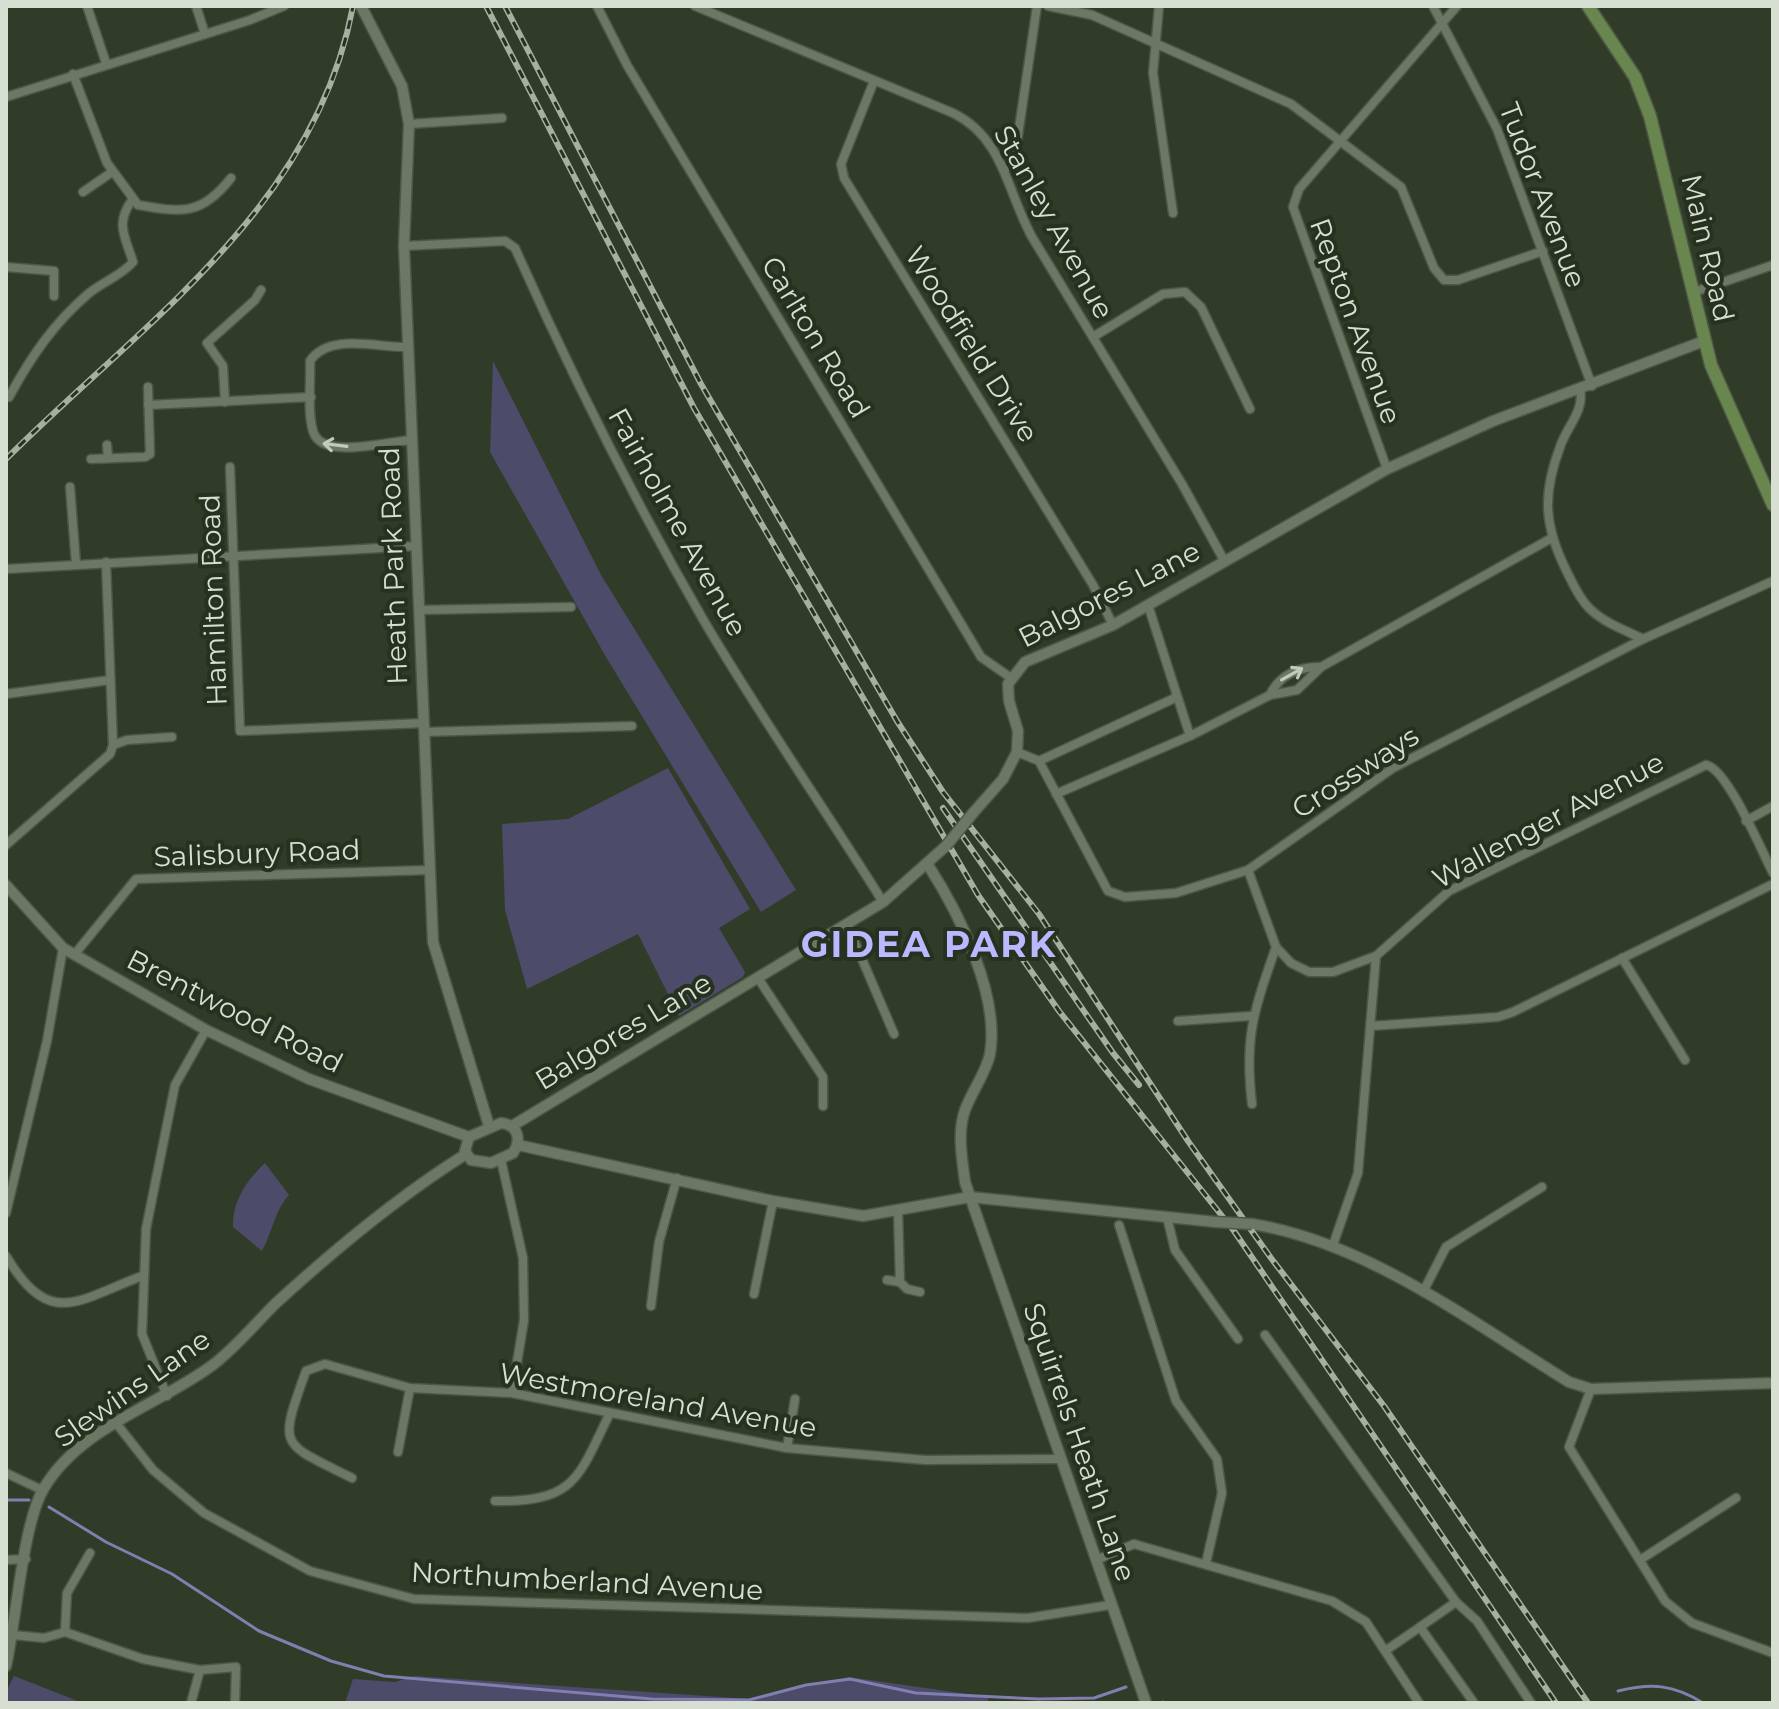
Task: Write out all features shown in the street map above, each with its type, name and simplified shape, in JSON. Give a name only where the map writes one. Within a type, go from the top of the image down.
[{"type":"main road","name":"Main Road","points":[[1588,6],[1635,77],[1650,116],[1704,341],[1751,462],[1773,505]]},
{"type":"street","points":[[87,6],[106,63]]},
{"type":"street","points":[[196,6],[205,34]]},
{"type":"street","points":[[6,97],[284,6]]},
{"type":"street","name":"Carlton Road","points":[[597,6],[627,65],[981,657],[1011,678]]},
{"type":"street","name":"Stanley Avenue","points":[[695,6],[967,120],[986,138],[1005,169],[1021,217],[1182,484],[1225,562]]},
{"type":"street","points":[[1005,169],[1016,149],[1037,6]]},
{"type":"street","points":[[1048,6],[1086,12],[1291,104],[1401,187],[1434,268],[1444,280],[1458,280],[1543,251]]},
{"type":"street","points":[[1159,6],[1153,73],[1173,213]]},
{"type":"street","name":"Tudor Avenue","points":[[1433,6],[1497,129],[1592,386]]},
{"type":"street","name":"Repton Avenue","points":[[1387,469],[1293,214],[1299,189],[1457,6]]},
{"type":"street","name":"Heath Park Road","points":[[361,7],[402,86],[409,124],[404,246],[433,942],[489,1126]]},
{"type":"street","points":[[73,74],[112,172],[138,205],[161,209],[202,207],[213,201],[231,178]]},
{"type":"street","name":"Woodfield Drive","points":[[874,81],[841,164],[844,178],[1093,585],[1113,625]]},
{"type":"street","points":[[409,124],[502,118]]},
{"type":"street","points":[[83,192],[112,172]]},
{"type":"street","points":[[9,397],[33,353],[60,319],[133,262],[121,225],[122,215],[132,200]]},
{"type":"street","name":"Fairholme Avenue","points":[[404,246],[505,241],[515,248],[565,358],[640,507],[706,624],[883,902]]},
{"type":"street","points":[[1694,292],[1773,265]]},
{"type":"street","points":[[6,267],[54,271],[54,296]]},
{"type":"street","points":[[225,402],[223,366],[207,343],[255,300],[261,290]]},
{"type":"street","points":[[1093,337],[1163,294],[1185,292],[1201,307],[1250,409]]},
{"type":"street","name":"Balgores Lane","points":[[512,1126],[883,902],[928,865],[998,786],[1017,752],[1018,731],[1009,701],[1011,678],[1025,662],[1113,625],[1387,469],[1493,421],[1704,341]]},
{"type":"street","points":[[408,347],[378,348],[366,344],[324,346],[310,361],[311,397],[313,431],[320,442],[333,447],[412,440]]},
{"type":"street","points":[[91,459],[145,457],[150,454],[148,387]]},
{"type":"street","points":[[1580,390],[1581,404],[1565,433],[1552,468],[1547,493],[1550,539],[1579,595],[1590,609],[1609,623],[1643,639]]},
{"type":"street","points":[[148,405],[311,397]]},
{"type":"street","points":[[107,445],[108,458]]},
{"type":"street","name":"Hamilton Road","points":[[230,467],[240,731],[424,727]]},
{"type":"street","points":[[70,487],[76,564]]},
{"type":"street","points":[[1056,794],[1190,736],[1270,695],[1297,690],[1321,667],[1550,539]]},
{"type":"street","points":[[6,569],[416,546]]},
{"type":"street","points":[[6,845],[110,754],[113,745],[106,562]]},
{"type":"street","name":"Crossways","points":[[1039,761],[1099,876],[1116,895],[1176,893],[1248,870],[1393,768],[1643,639],[1773,581]]},
{"type":"street","points":[[1148,605],[1190,736]]},
{"type":"street","points":[[419,610],[571,607]]},
{"type":"street","points":[[1270,695],[1274,687],[1291,672],[1321,667]]},
{"type":"street","points":[[6,694],[110,680]]},
{"type":"street","points":[[1017,752],[1039,761],[1177,697]]},
{"type":"street","points":[[424,727],[632,726]]},
{"type":"street","points":[[113,745],[127,740],[172,737]]},
{"type":"street","name":"Wallenger Avenue","points":[[1276,947],[1291,963],[1309,972],[1333,972],[1376,956],[1449,891],[1691,770],[1711,765],[1730,790],[1746,821]]},
{"type":"street","points":[[1773,806],[1746,821],[1773,873]]},
{"type":"street","name":"Squirrels Heath Lane","points":[[928,865],[962,925],[990,1019],[989,1057],[965,1111],[960,1132],[970,1197],[1146,1703]]},
{"type":"street","name":"Salisbury Road","points":[[74,955],[136,879],[429,870]]},
{"type":"street","points":[[1248,870],[1276,947],[1251,1016],[1247,1058],[1252,1104]]},
{"type":"street","points":[[1371,1026],[1498,1017],[1773,884]]},
{"type":"street","name":"Brentwood Road","points":[[6,885],[63,948],[206,1030],[309,1079],[469,1137]]},
{"type":"street","points":[[847,924],[894,1034]]},
{"type":"street","points":[[6,1213],[10,1167],[47,1041],[63,948]]},
{"type":"street","points":[[1333,1245],[1358,1173],[1376,956]]},
{"type":"street","points":[[1622,958],[1685,1060]]},
{"type":"street","points":[[758,978],[823,1077],[823,1106]]},
{"type":"street","points":[[1178,1021],[1251,1016]]},
{"type":"street","points":[[167,1396],[142,1334],[146,1229],[175,1085],[206,1030]]},
{"type":"street","points":[[501,1123],[512,1126],[517,1133],[518,1145],[510,1156],[479,1163],[466,1154],[469,1137],[489,1126],[501,1123]]},
{"type":"street","points":[[518,1145],[773,1201],[863,1216],[970,1197],[1252,1224],[1333,1245],[1423,1292],[1569,1382],[1591,1389],[1773,1383]]},
{"type":"street","name":"Slewins Lane","points":[[6,1666],[42,1490],[72,1454],[116,1423],[167,1396],[217,1362],[284,1296],[390,1208],[466,1154]]},
{"type":"street","points":[[501,1160],[523,1258],[524,1320],[512,1393]]},
{"type":"street","points":[[651,1306],[659,1242],[677,1178]]},
{"type":"street","points":[[1423,1292],[1446,1247],[1542,1187]]},
{"type":"street","points":[[754,1294],[773,1201]]},
{"type":"street","points":[[898,1210],[900,1282]]},
{"type":"street","points":[[1167,1217],[1175,1250],[1238,1339]]},
{"type":"street","points":[[1119,1225],[1176,1401],[1217,1459],[1222,1493],[1206,1563]]},
{"type":"street","points":[[6,1256],[39,1298],[50,1304],[73,1302],[142,1276]]},
{"type":"street","points":[[887,1280],[900,1282],[907,1289],[920,1292]]},
{"type":"street","points":[[1265,1335],[1456,1602],[1477,1621],[1531,1703]]},
{"type":"street","name":"Westmoreland Avenue","points":[[352,1478],[295,1450],[287,1436],[288,1422],[306,1371],[325,1364],[410,1388],[512,1393],[787,1448],[925,1460],[1060,1459]]},
{"type":"street","points":[[398,1452],[410,1388]]},
{"type":"street","points":[[1591,1389],[1569,1447],[1665,1601],[1692,1623],[1773,1653]]},
{"type":"street","points":[[787,1448],[795,1399]]},
{"type":"street","points":[[495,1501],[549,1497],[577,1479],[610,1413]]},
{"type":"street","name":"Northumberland Avenue","points":[[116,1423],[153,1470],[204,1513],[310,1571],[414,1599],[1028,1618],[1110,1605]]},
{"type":"street","points":[[6,1473],[42,1490]]},
{"type":"street","points":[[1640,1560],[1736,1498]]},
{"type":"street","points":[[1096,1560],[1134,1544],[1332,1601],[1366,1622],[1419,1703]]},
{"type":"street","points":[[65,1632],[67,1593],[90,1553]]},
{"type":"street","points":[[6,1560],[26,1559]]},
{"type":"street","points":[[1385,1651],[1456,1602]]},
{"type":"street","points":[[1420,1627],[1474,1703]]},
{"type":"street","points":[[13,1635],[44,1638],[65,1632],[143,1659],[200,1670],[236,1667],[235,1703]]},
{"type":"street","points":[[191,1703],[200,1670]]},
{"type":"shaded area","points":[[493,361],[601,575],[796,890],[761,912],[606,657],[490,452]]},
{"type":"shaded area","points":[[668,768],[750,909],[719,928],[745,972],[743,977],[679,1016],[638,934],[527,989],[505,910],[502,824],[568,819]]},
{"type":"shaded area","points":[[265,1163],[289,1195],[280,1208],[262,1251],[233,1227],[233,1217],[242,1192]]},
{"type":"shaded area","points":[[14,1676],[83,1703],[6,1703],[6,1692]]},
{"type":"shaded area","points":[[415,1676],[750,1699],[849,1677],[988,1697],[988,1703],[345,1703],[353,1679],[395,1682]]},
{"type":"waterway","points":[[6,1500],[29,1500]]},
{"type":"waterway","points":[[49,1507],[106,1542],[172,1574],[259,1631],[331,1661],[384,1676],[652,1699],[749,1700],[806,1685],[850,1679],[916,1693],[1039,1699],[1094,1698],[1126,1687]]},
{"type":"waterway","points":[[1618,1691],[1662,1687],[1682,1692],[1703,1703]]},
{"type":"railway","points":[[6,459],[166,309],[216,258],[262,203],[302,143],[333,78],[353,6]]},
{"type":"railway","points":[[486,6],[694,408],[978,895],[1059,1011],[1234,1231],[1556,1703]]},
{"type":"railway","points":[[505,6],[701,384],[897,721],[943,792],[1039,914],[1188,1141],[1271,1258],[1384,1406],[1588,1703]]},
{"type":"railway","points":[[943,808],[1113,1053],[1139,1085]]},
{"type":"district","name":"GIDEA PARK","points":[[929,944]]}]
